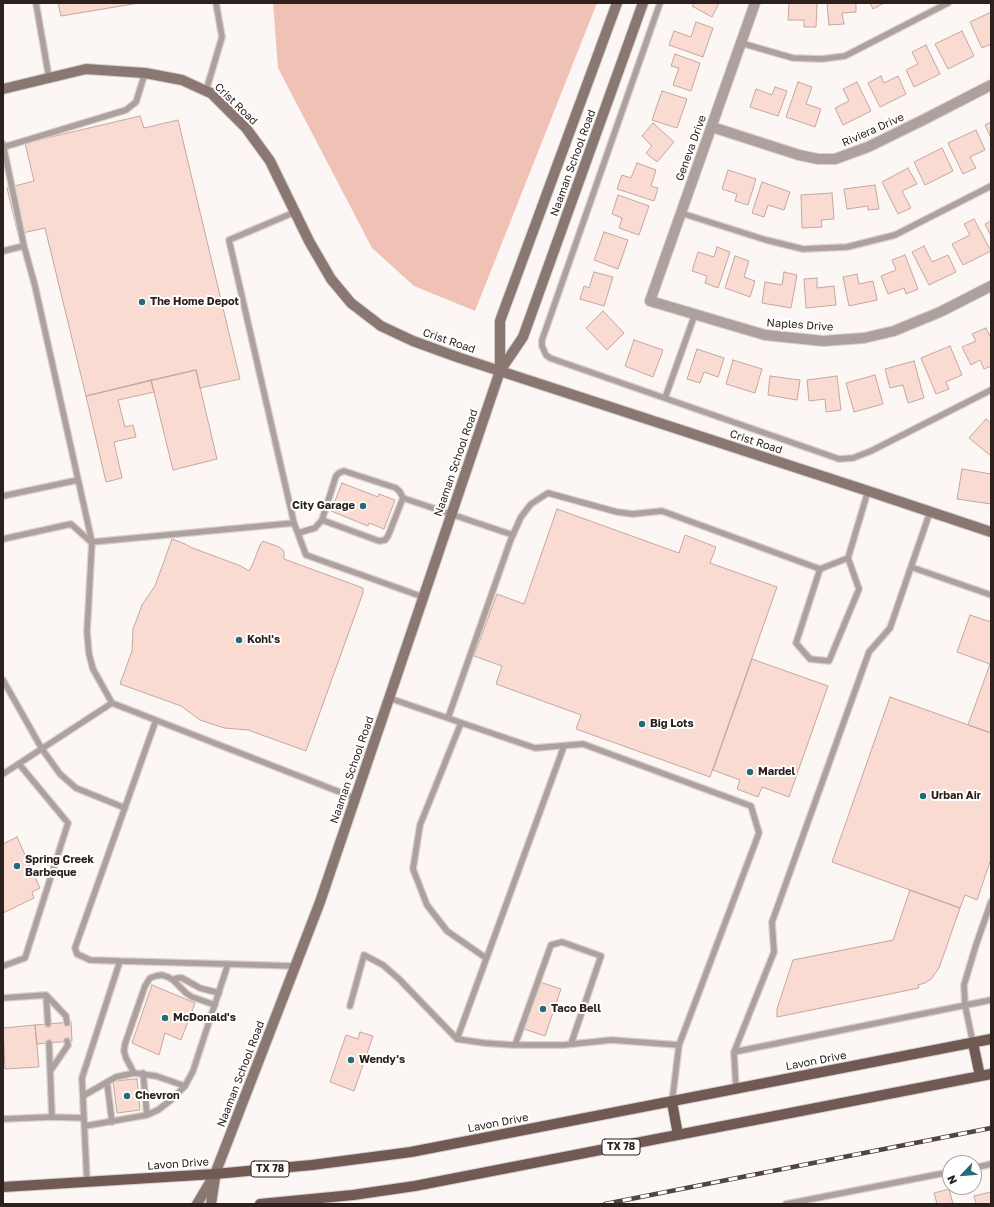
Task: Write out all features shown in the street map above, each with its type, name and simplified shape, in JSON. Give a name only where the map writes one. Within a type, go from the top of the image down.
[{"type":"main road","name":"Naaman School Road","points":[[500,371],[500,321],[617,3]]},
{"type":"main road","name":"Naaman School Road","points":[[196,1204],[215,1174],[320,902],[500,371],[523,336],[643,3]]},
{"type":"main road","name":"Crist Road","points":[[3,89],[86,69],[144,73],[182,80],[211,93],[246,128],[270,161],[309,240],[331,279],[351,303],[381,326],[413,341],[500,371],[991,532]]},
{"type":"main road","name":"Lavon Drive","points":[[3,1187],[215,1174],[312,1165],[411,1152],[991,1040]]},
{"type":"main road","points":[[973,1043],[980,1076]]},
{"type":"main road","name":"TX 78","points":[[260,1204],[346,1196],[415,1186],[991,1074]]},
{"type":"main road","points":[[672,1102],[678,1136]]},
{"type":"main road","name":"Naaman School Road","points":[[211,1204],[215,1174]]},
{"type":"street","name":"Geneva Drive","points":[[650,301],[755,3]]},
{"type":"street","name":"Riviera Drive","points":[[712,127],[799,155],[818,159],[835,159],[875,143],[925,120],[991,85]]},
{"type":"street","name":"Naples Drive","points":[[650,301],[765,335],[823,341],[864,338],[894,331],[940,312],[991,286]]},
{"type":"lane","points":[[36,3],[49,78]]},
{"type":"lane","points":[[206,91],[222,37],[216,3]]},
{"type":"lane","points":[[660,3],[542,340],[543,350],[550,358],[839,459],[853,458],[871,451],[991,390]]},
{"type":"lane","points":[[741,44],[793,58],[822,59],[845,56],[948,3]]},
{"type":"lane","points":[[144,73],[136,102],[126,110],[3,146],[19,215],[24,246],[92,542],[87,632],[89,654],[93,669],[112,703],[355,798]]},
{"type":"lane","points":[[681,212],[766,240],[803,249],[847,247],[895,234],[991,186]]},
{"type":"lane","points":[[295,212],[229,240],[294,523],[306,555],[423,597]]},
{"type":"lane","points":[[3,251],[24,246]]},
{"type":"lane","points":[[664,398],[695,314]]},
{"type":"lane","points":[[298,533],[315,528],[322,520],[336,476],[344,471],[396,488],[403,498],[512,535]]},
{"type":"lane","points":[[3,496],[78,480]]},
{"type":"lane","points":[[820,569],[796,643],[810,659],[829,662],[860,589],[848,558],[868,491]]},
{"type":"lane","points":[[448,718],[512,535],[520,517],[530,504],[548,493],[617,512],[633,514],[662,511],[820,569],[848,558]]},
{"type":"lane","points":[[322,520],[379,541],[385,540],[403,498]]},
{"type":"lane","points":[[736,1089],[734,1052],[774,952],[772,922],[869,652],[890,628],[930,512]]},
{"type":"lane","points":[[3,538],[71,524],[92,542],[294,523]]},
{"type":"lane","points":[[911,567],[991,595]]},
{"type":"lane","points":[[3,680],[42,749],[60,774],[76,788],[125,808]]},
{"type":"lane","points":[[389,698],[535,748],[583,744],[751,806],[759,833],[679,1045],[672,1102]]},
{"type":"lane","points":[[3,774],[112,703]]},
{"type":"lane","points":[[156,720],[75,948],[77,954],[90,960],[295,966]]},
{"type":"lane","points":[[461,723],[420,825],[414,869],[427,906],[447,931],[486,958]]},
{"type":"lane","points":[[457,1039],[564,746]]},
{"type":"lane","points":[[3,966],[26,958],[68,823],[19,764]]},
{"type":"lane","points":[[973,1043],[965,1005],[964,985],[991,902]]},
{"type":"lane","points":[[515,1045],[551,946],[562,942],[601,956],[571,1044]]},
{"type":"lane","points":[[350,1006],[364,955],[383,965],[399,979],[457,1039],[484,1043],[515,1045],[571,1044],[611,1040],[679,1045]]},
{"type":"lane","points":[[87,1182],[82,1078],[120,961]]},
{"type":"lane","points":[[85,1126],[147,1115],[158,1110],[172,1100],[185,1086],[194,1070],[228,964]]},
{"type":"lane","points":[[134,1073],[126,1058],[124,1051],[125,1044],[145,986],[150,978],[162,975],[173,980],[192,997],[215,1005]]},
{"type":"lane","points":[[173,980],[182,978],[200,988],[219,993]]},
{"type":"lane","points":[[3,998],[46,995]]},
{"type":"lane","points":[[46,995],[66,1016],[67,1023]]},
{"type":"lane","points":[[46,995],[48,1024]]},
{"type":"lane","points":[[734,1052],[991,1000]]},
{"type":"lane","points":[[50,1070],[68,1045],[67,1041]]},
{"type":"lane","points":[[49,1043],[52,1117]]},
{"type":"lane","points":[[83,1096],[116,1077],[134,1073],[143,1073],[156,1076],[185,1086]]},
{"type":"lane","points":[[143,1073],[142,1094],[147,1115]]},
{"type":"lane","points":[[107,1082],[112,1098],[112,1122]]},
{"type":"lane","points":[[3,1119],[52,1117],[84,1118]]},
{"type":"lane","points":[[786,1204],[942,1174]]},
{"type":"shaded area","points":[[273,3],[597,3],[475,311],[414,286],[372,248],[278,68]]},
{"type":"building","points":[[58,3],[139,3],[61,16]]},
{"type":"building","points":[[694,3],[719,3],[712,17],[692,6]]},
{"type":"building","points":[[789,3],[817,3],[816,27],[804,27],[804,20],[788,20]]},
{"type":"building","points":[[827,3],[856,3],[856,12],[842,13],[844,24],[829,25]]},
{"type":"building","points":[[870,3],[884,3],[873,9]]},
{"type":"building","points":[[991,12],[991,44],[982,48],[970,22]]},
{"type":"building","points":[[696,22],[713,28],[703,57],[669,45],[674,31],[691,37]]},
{"type":"building","points":[[962,31],[974,56],[948,69],[935,44]]},
{"type":"building","points":[[926,45],[940,74],[914,87],[906,70],[918,64],[912,52]]},
{"type":"building","points":[[675,54],[700,63],[691,91],[673,85],[679,68],[671,66]]},
{"type":"building","points":[[881,76],[884,83],[898,76],[906,94],[880,107],[868,83]]},
{"type":"building","points":[[798,82],[812,87],[806,104],[821,109],[815,127],[786,117]]},
{"type":"building","points":[[857,82],[871,111],[843,125],[835,108],[849,101],[843,89]]},
{"type":"building","points":[[775,87],[787,91],[778,116],[750,107],[756,89],[772,95]]},
{"type":"building","points":[[662,91],[687,99],[677,128],[652,120]]},
{"type":"building","name":"The Home Depot","points":[[140,116],[144,128],[178,120],[240,379],[200,388],[196,370],[86,396],[45,228],[18,234],[7,188],[34,181],[25,143]]},
{"type":"building","points":[[991,122],[991,138],[985,125]]},
{"type":"building","points":[[653,123],[674,142],[657,162],[646,153],[652,146],[642,136]]},
{"type":"building","points":[[976,130],[985,150],[970,157],[976,168],[963,174],[948,143]]},
{"type":"building","points":[[942,148],[953,171],[925,185],[914,162]]},
{"type":"building","points":[[637,163],[656,170],[651,186],[658,188],[654,201],[617,189],[622,175],[631,178]]},
{"type":"building","points":[[908,168],[917,184],[902,191],[911,208],[898,214],[882,182]]},
{"type":"building","points":[[728,170],[756,179],[748,205],[735,201],[737,194],[722,189]]},
{"type":"building","points":[[762,182],[790,192],[784,210],[768,205],[764,217],[752,213]]},
{"type":"building","points":[[875,185],[879,209],[868,210],[868,206],[847,209],[844,189]]},
{"type":"building","points":[[832,193],[834,219],[821,220],[822,227],[802,228],[801,195]]},
{"type":"building","points":[[618,195],[649,206],[639,235],[619,228],[622,218],[612,214]]},
{"type":"building","points":[[974,219],[991,251],[963,265],[952,244],[970,235],[964,224]]},
{"type":"building","points":[[991,221],[991,236],[985,224]]},
{"type":"building","points":[[604,232],[628,240],[618,269],[594,260]]},
{"type":"building","points":[[924,246],[932,262],[948,255],[956,272],[929,285],[912,252]]},
{"type":"building","points":[[717,247],[730,252],[718,288],[705,283],[707,276],[692,271],[698,252],[714,257]]},
{"type":"building","points":[[905,255],[918,289],[906,294],[904,288],[888,294],[881,276],[896,270],[892,260]]},
{"type":"building","points":[[735,256],[749,261],[744,277],[755,281],[750,297],[725,288]]},
{"type":"building","points":[[594,272],[613,277],[604,306],[580,299],[584,286],[589,288]]},
{"type":"building","points":[[784,272],[797,275],[791,308],[762,303],[765,282],[782,285]]},
{"type":"building","points":[[857,274],[859,284],[873,281],[877,300],[849,306],[843,277]]},
{"type":"building","points":[[817,278],[817,288],[834,286],[836,305],[806,308],[804,279]]},
{"type":"building","points":[[603,311],[624,333],[607,350],[586,328]]},
{"type":"building","points":[[986,328],[991,338],[991,366],[984,369],[980,360],[971,365],[962,347],[976,341],[972,334]]},
{"type":"building","points":[[634,340],[663,350],[653,377],[625,366]]},
{"type":"building","points":[[950,346],[962,375],[946,382],[949,389],[936,394],[921,358]]},
{"type":"building","points":[[697,349],[724,358],[718,377],[704,372],[700,383],[687,379]]},
{"type":"building","points":[[733,360],[762,369],[755,393],[726,384]]},
{"type":"building","points":[[914,361],[924,398],[908,403],[903,385],[890,388],[885,369]]},
{"type":"building","points":[[196,370],[217,459],[173,470],[151,380]]},
{"type":"building","points":[[875,375],[883,404],[854,412],[846,383]]},
{"type":"building","points":[[770,376],[800,380],[797,400],[768,395]]},
{"type":"building","points":[[837,376],[841,410],[826,412],[825,399],[809,401],[807,380]]},
{"type":"building","points":[[151,380],[154,392],[118,400],[125,427],[133,425],[136,437],[114,442],[122,478],[106,482],[86,396]]},
{"type":"building","points":[[986,419],[991,423],[991,456],[969,438]]},
{"type":"building","points":[[962,469],[991,474],[991,504],[957,499]]},
{"type":"building","name":"City Garage","points":[[342,483],[378,497],[379,494],[395,500],[384,529],[369,523],[368,526],[331,511]]},
{"type":"building","points":[[557,509],[679,553],[685,535],[716,547],[710,563],[777,587],[710,777],[576,729],[581,715],[496,684],[502,666],[474,656],[497,594],[524,604]]},
{"type":"building","name":"Kohl's","points":[[172,539],[241,566],[249,571],[263,541],[279,547],[284,551],[284,559],[363,588],[363,593],[306,751],[248,730],[224,728],[200,720],[181,706],[120,684],[132,651],[133,629],[142,605],[155,586]]},
{"type":"building","points":[[970,615],[991,622],[991,733],[968,725],[990,664],[957,652]]},
{"type":"building","points":[[752,659],[828,686],[789,797],[762,787],[758,797],[737,789],[740,780],[713,770]]},
{"type":"building","name":"Urban Air","points":[[890,697],[991,733],[991,859],[977,900],[965,895],[960,908],[832,862]]},
{"type":"building","name":"Spring Creek Barbeque","points":[[17,837],[40,888],[32,892],[34,898],[3,913],[3,844]]},
{"type":"building","points":[[910,890],[960,908],[939,968],[931,979],[918,985],[919,988],[777,1017],[777,1009],[793,960],[893,940]]},
{"type":"building","name":"Taco Bell","points":[[540,982],[561,989],[545,1036],[524,1029]]},
{"type":"building","name":"McDonald's","points":[[152,985],[195,1003],[181,1040],[165,1033],[159,1055],[132,1043]]},
{"type":"building","points":[[71,1022],[72,1041],[37,1044],[35,1025]]},
{"type":"building","points":[[35,1025],[39,1067],[5,1069],[3,1028]]},
{"type":"building","name":"Wendy's","points":[[360,1032],[373,1036],[354,1091],[330,1082],[346,1035],[358,1039]]},
{"type":"building","name":"Chevron","points":[[137,1079],[140,1110],[117,1113],[113,1081]]},
{"type":"building","points":[[942,1191],[942,1195],[951,1195],[953,1204],[937,1204],[934,1193]]},
{"type":"building","points":[[991,1192],[991,1204],[976,1204],[974,1196]]},
{"type":"railway","points":[[605,1204],[991,1128]]},
{"type":"place","name":"The Home Depot","points":[[142,302]]},
{"type":"place","name":"City Garage","points":[[363,506]]},
{"type":"place","name":"Kohl's","points":[[239,640]]},
{"type":"place","name":"Big Lots","points":[[642,724]]},
{"type":"place","name":"Mardel","points":[[750,772]]},
{"type":"place","name":"Urban Air","points":[[923,796]]},
{"type":"place","name":"Spring Creek Barbeque","points":[[17,866]]},
{"type":"place","name":"Taco Bell","points":[[543,1009]]},
{"type":"place","name":"McDonald's","points":[[165,1018]]},
{"type":"place","name":"Wendy's","points":[[351,1060]]},
{"type":"place","name":"Chevron","points":[[127,1096]]}]
